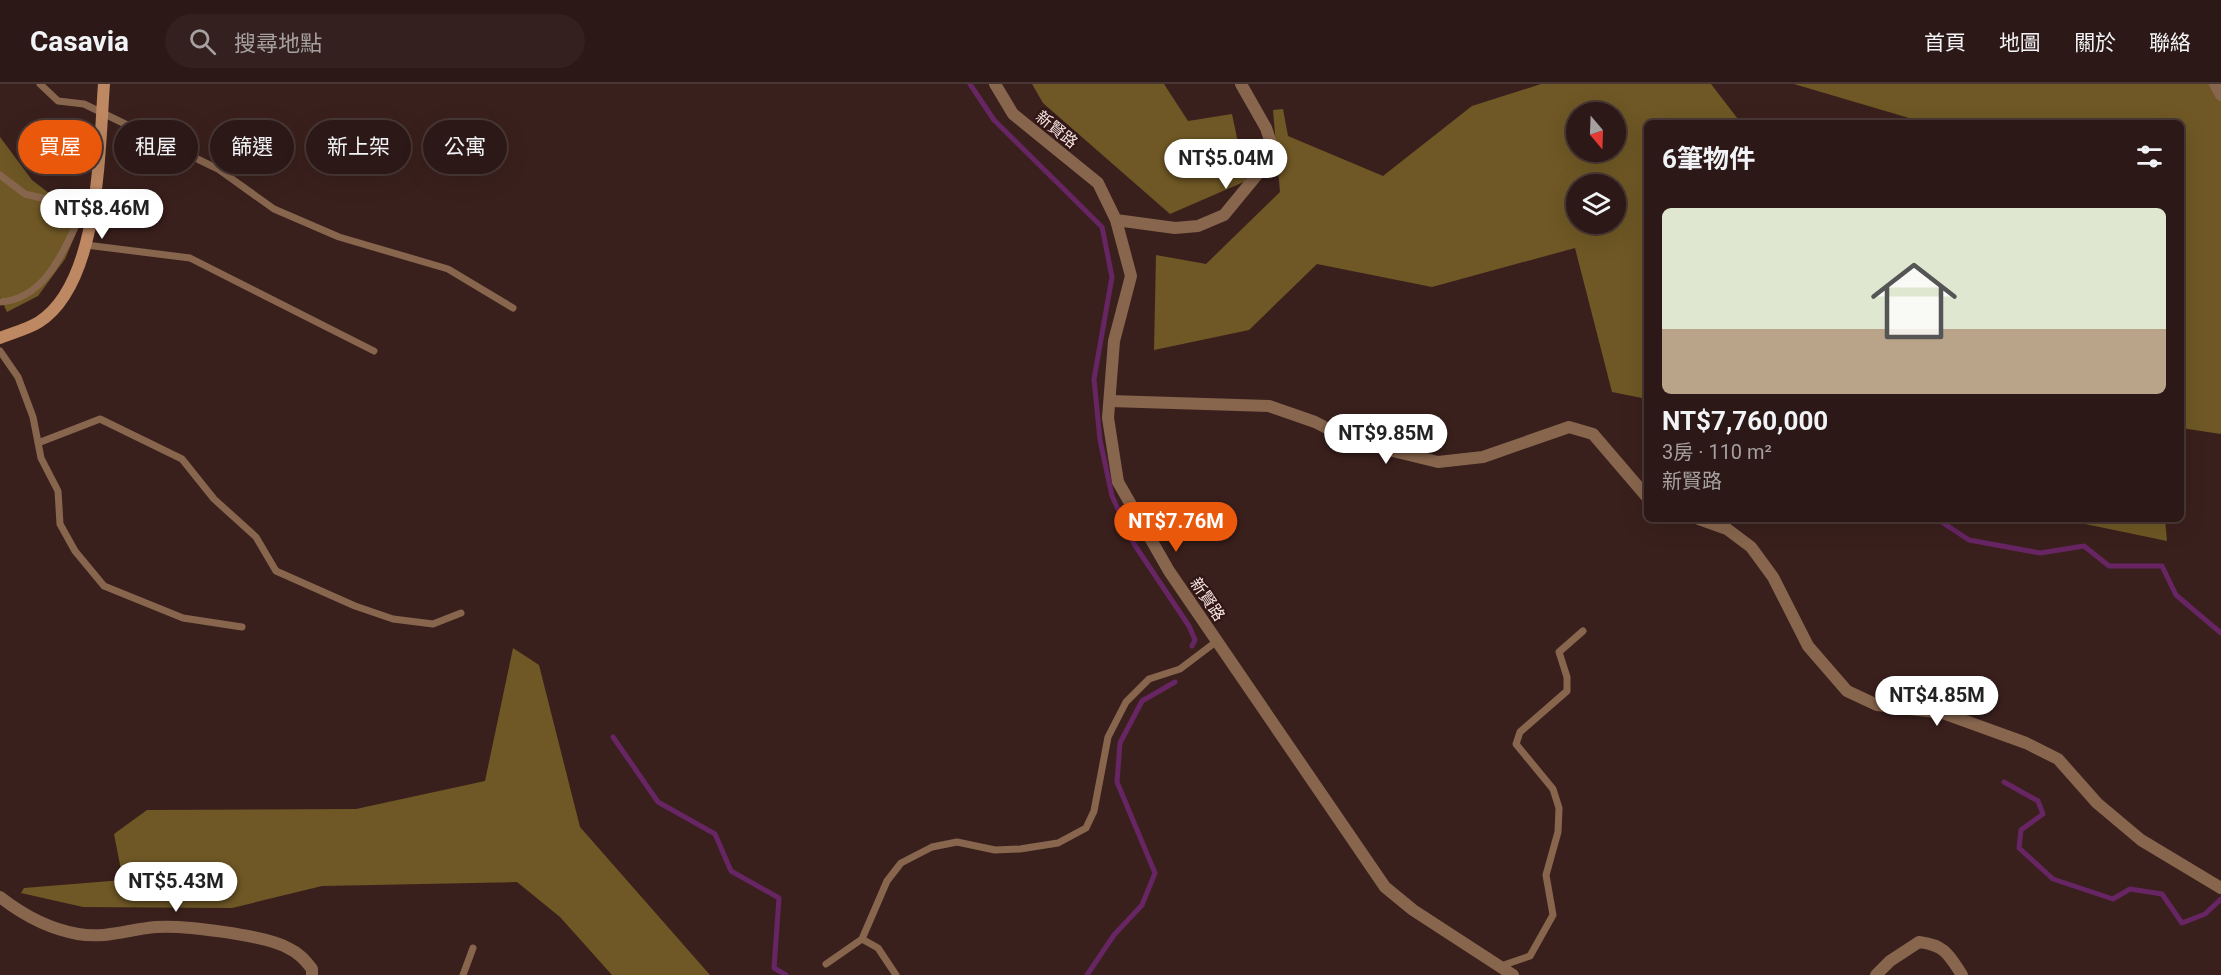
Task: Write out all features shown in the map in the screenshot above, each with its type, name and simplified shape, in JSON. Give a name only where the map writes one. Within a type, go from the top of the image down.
[{"type":"main road","points":[[0,338],[39,322],[58,303],[73,280],[86,245],[88,209],[102,114],[104,84]]},
{"type":"street","name":"新賢路","points":[[995,84],[1013,114],[1098,183],[1116,220],[1131,276],[1114,341],[1108,418],[1118,482],[1169,571],[1386,887],[1413,910],[1513,975]]},
{"type":"street","points":[[1116,220],[1175,228],[1198,226],[1224,215],[1266,164],[1272,146],[1266,128],[1241,84]]},
{"type":"street","points":[[2215,84],[2221,95]]},
{"type":"street","points":[[1110,401],[1269,406],[1315,422],[1352,441],[1438,462],[1483,457],[1569,426],[1593,434],[1644,494]]},
{"type":"street","points":[[1707,522],[1727,529],[1751,547],[1773,577],[1808,646],[1847,692],[1877,705],[1943,713],[2025,742],[2058,759],[2097,802],[2141,840],[2221,888]]},
{"type":"street","points":[[0,897],[18,910],[49,926],[79,934],[104,935],[158,927],[264,940],[286,946],[300,954],[312,969],[312,975]]},
{"type":"street","points":[[1876,975],[1890,961],[1919,942],[1937,944],[1950,956],[1962,975]]},
{"type":"lane","points":[[40,84],[58,101],[84,104],[218,169],[274,209],[339,237],[448,269],[513,308]]},
{"type":"lane","points":[[0,176],[25,194],[88,209],[42,284],[30,294],[15,301],[0,302]]},
{"type":"lane","points":[[86,245],[190,258],[374,351]]},
{"type":"lane","points":[[0,351],[18,376],[33,417],[41,458],[58,491],[60,524],[75,551],[104,586],[183,618],[242,627]]},
{"type":"lane","points":[[38,443],[100,419],[182,459],[214,499],[256,537],[276,572],[393,620],[433,624],[461,613]]},
{"type":"lane","points":[[1501,966],[1530,956],[1553,915],[1546,875],[1558,832],[1559,808],[1553,789],[1515,744],[1521,732],[1566,692],[1567,677],[1559,652],[1583,631]]},
{"type":"lane","points":[[826,964],[862,939],[887,881],[901,864],[932,847],[957,843],[995,850],[1020,849],[1059,843],[1086,828],[1094,811],[1108,737],[1126,702],[1149,679],[1180,669],[1217,641]]},
{"type":"lane","points":[[862,939],[878,948],[896,975]]},
{"type":"lane","points":[[463,975],[473,948]]},
{"type":"shaded area","points":[[1032,84],[1164,84],[1188,121],[1232,114],[1246,181],[1170,214],[1043,103]]},
{"type":"shaded area","points":[[1541,84],[1711,84],[1739,120],[1644,120],[1644,398],[1612,392],[1575,248],[1432,287],[1317,264],[1249,330],[1154,350],[1156,255],[1206,264],[1280,192],[1273,110],[1283,109],[1288,136],[1383,176],[1472,106]]},
{"type":"shaded area","points":[[1794,84],[2221,84],[2221,434],[2184,428],[2184,120],[1916,120]]},
{"type":"shaded area","points":[[0,137],[18,161],[18,174],[28,174],[63,204],[75,209],[80,224],[65,259],[38,296],[7,312],[0,297]]},
{"type":"shaded area","points":[[2075,522],[2165,522],[2167,541]]},
{"type":"shaded area","points":[[513,648],[539,665],[580,827],[710,975],[612,975],[560,917],[517,882],[322,886],[232,908],[83,907],[21,893],[24,888],[123,880],[114,834],[147,810],[356,809],[485,781]]},
{"type":"waterway","points":[[970,84],[994,120],[1102,227],[1112,277],[1094,379],[1100,440],[1112,496],[1134,544],[1189,626],[1195,640],[1192,646]]},
{"type":"waterway","points":[[1942,522],[1969,540],[2040,553],[2084,546],[2109,566],[2162,566],[2176,595],[2221,633]]},
{"type":"waterway","points":[[1087,975],[1114,935],[1142,905],[1155,873],[1117,782],[1120,743],[1142,701],[1175,682]]},
{"type":"waterway","points":[[613,737],[658,802],[715,834],[731,871],[779,898],[774,968],[786,975]]},
{"type":"waterway","points":[[2004,782],[2038,801],[2043,814],[2021,830],[2019,848],[2053,879],[2113,899],[2130,889],[2162,894],[2182,923],[2205,914],[2221,899]]}]
